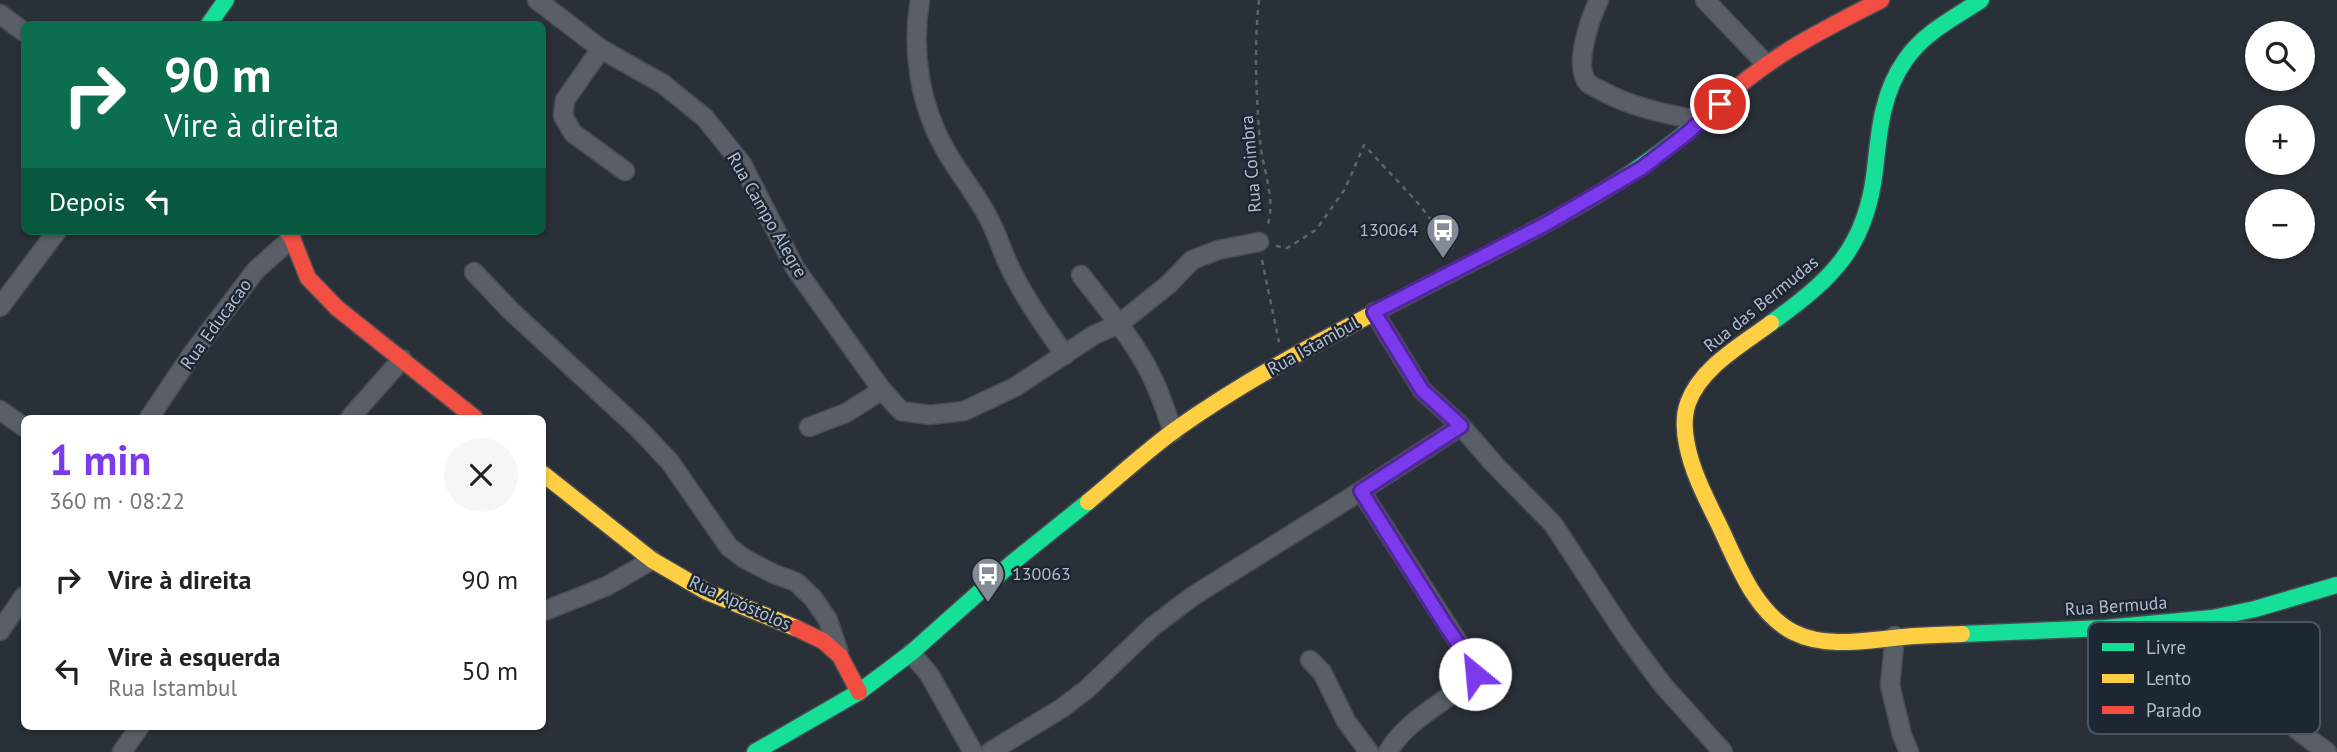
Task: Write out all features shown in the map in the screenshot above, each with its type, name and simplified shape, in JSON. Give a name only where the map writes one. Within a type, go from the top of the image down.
[{"type":"street","points":[[0,5],[4,0]]},
{"type":"street","points":[[211,21],[226,0]]},
{"type":"street","name":"Rua Campo Alegre","points":[[537,0],[601,49],[663,83],[705,118],[742,164],[795,268],[882,390],[901,411],[930,415],[964,411],[1015,387],[1065,355]]},
{"type":"street","points":[[920,0],[917,46],[921,85],[928,113],[945,150],[989,218],[1005,258],[1035,313],[1065,355],[1094,335],[1119,324],[1168,284],[1192,260],[1218,250],[1259,242]]},
{"type":"street","points":[[1599,0],[1588,30],[1581,67],[1588,83],[1620,101],[1701,121]]},
{"type":"street","points":[[1705,0],[1766,64]]},
{"type":"street","points":[[1374,312],[1544,225],[1642,168],[1766,64],[1822,30],[1881,0]]},
{"type":"street","name":"Rua das Bermudas","points":[[1895,636],[1855,641],[1821,639],[1793,632],[1769,612],[1748,584],[1690,460],[1684,431],[1686,405],[1700,379],[1834,272],[1855,243],[1869,212],[1878,157],[1880,124],[1886,98],[1895,78],[1906,59],[1934,30],[1981,0]]},
{"type":"street","points":[[0,14],[21,30]]},
{"type":"street","points":[[601,49],[565,100],[563,116],[573,133],[625,171]]},
{"type":"street","points":[[0,307],[54,235]]},
{"type":"street","name":"Rua Educacao","points":[[151,415],[192,354],[256,270],[288,235]]},
{"type":"street","points":[[289,235],[308,278],[337,308],[471,415]]},
{"type":"street","points":[[474,272],[510,310],[589,380],[655,446],[729,547],[755,564],[796,582],[813,598],[828,620],[840,656]]},
{"type":"street","points":[[1081,275],[1142,357],[1162,399],[1173,432]]},
{"type":"street","name":"Rua Istambul","points":[[766,749],[859,692],[911,653],[1012,563],[1173,432],[1220,400],[1374,312],[1422,390],[1461,426],[1553,524],[1625,634],[1662,684],[1723,752]]},
{"type":"street","points":[[359,415],[402,359]]},
{"type":"street","points":[[809,427],[846,413],[882,390]]},
{"type":"street","points":[[0,410],[21,425]]},
{"type":"street","points":[[990,752],[1062,708],[1087,689],[1152,627],[1193,596],[1461,426]]},
{"type":"street","name":"Rua Apóstolos","points":[[546,476],[652,560],[707,592],[789,624],[822,641],[840,656],[859,692]]},
{"type":"street","points":[[1361,491],[1473,665],[1475,674],[1465,685],[1417,719],[1388,752]]},
{"type":"street","points":[[546,610],[607,586],[652,560]]},
{"type":"street","name":"Rua Bermuda","points":[[2167,622],[2227,615],[2337,585]]},
{"type":"street","points":[[0,631],[21,600]]},
{"type":"street","points":[[2227,615],[2229,622]]},
{"type":"street","name":"Rua Bermuda","points":[[1895,636],[2088,628]]},
{"type":"street","points":[[1895,636],[1890,685],[1909,752]]},
{"type":"street","points":[[911,653],[929,674],[973,752]]},
{"type":"street","points":[[1310,660],[1322,672],[1346,721],[1369,752]]},
{"type":"street","points":[[122,752],[136,730]]},
{"type":"street","points":[[2304,734],[2327,752]]},
{"type":"path","name":"Rua Coimbra","points":[[1259,0],[1256,58],[1260,145],[1269,194],[1268,223],[1259,242],[1283,363]]},
{"type":"path","points":[[1259,242],[1287,248],[1316,230],[1345,189],[1364,145],[1418,203],[1465,265]]},
{"type":"traffic: fast","points":[[211,21],[226,0]]},
{"type":"traffic: fast","points":[[1771,323],[1812,292],[1828,276],[1854,241],[1864,221],[1870,197],[1880,126],[1887,98],[1906,59],[1931,33],[1981,0]]},
{"type":"traffic: fast","points":[[1403,298],[1527,234],[1608,188],[1683,135],[1718,104]]},
{"type":"traffic: fast","points":[[755,752],[859,692],[911,653],[1012,563],[1088,502]]},
{"type":"traffic: fast","points":[[2169,622],[2212,618],[2255,609],[2337,585]]},
{"type":"traffic: fast","points":[[1962,634],[2088,629]]},
{"type":"traffic: slow","points":[[1088,502],[1153,447],[1202,411],[1287,360],[1403,298]]},
{"type":"traffic: slow","points":[[1771,323],[1723,358],[1702,378],[1688,403],[1685,419],[1687,445],[1697,478],[1749,586],[1768,613],[1780,623],[1793,632],[1819,640],[1847,642],[1962,634]]},
{"type":"traffic: slow","points":[[546,476],[652,560],[707,592],[796,628]]},
{"type":"traffic: jam","points":[[1718,104],[1775,59],[1881,0]]},
{"type":"traffic: jam","points":[[290,235],[308,278],[337,308],[471,415]]},
{"type":"traffic: jam","points":[[796,628],[823,641],[840,656],[859,692]]},
{"type":"place","name":"130064","points":[[1443,260]]},
{"type":"place","name":"130063","points":[[988,604]]},
{"type":"route","points":[[1475,674],[1473,665],[1361,491],[1461,426],[1422,390],[1374,312],[1544,225],[1642,168],[1720,104]]}]
